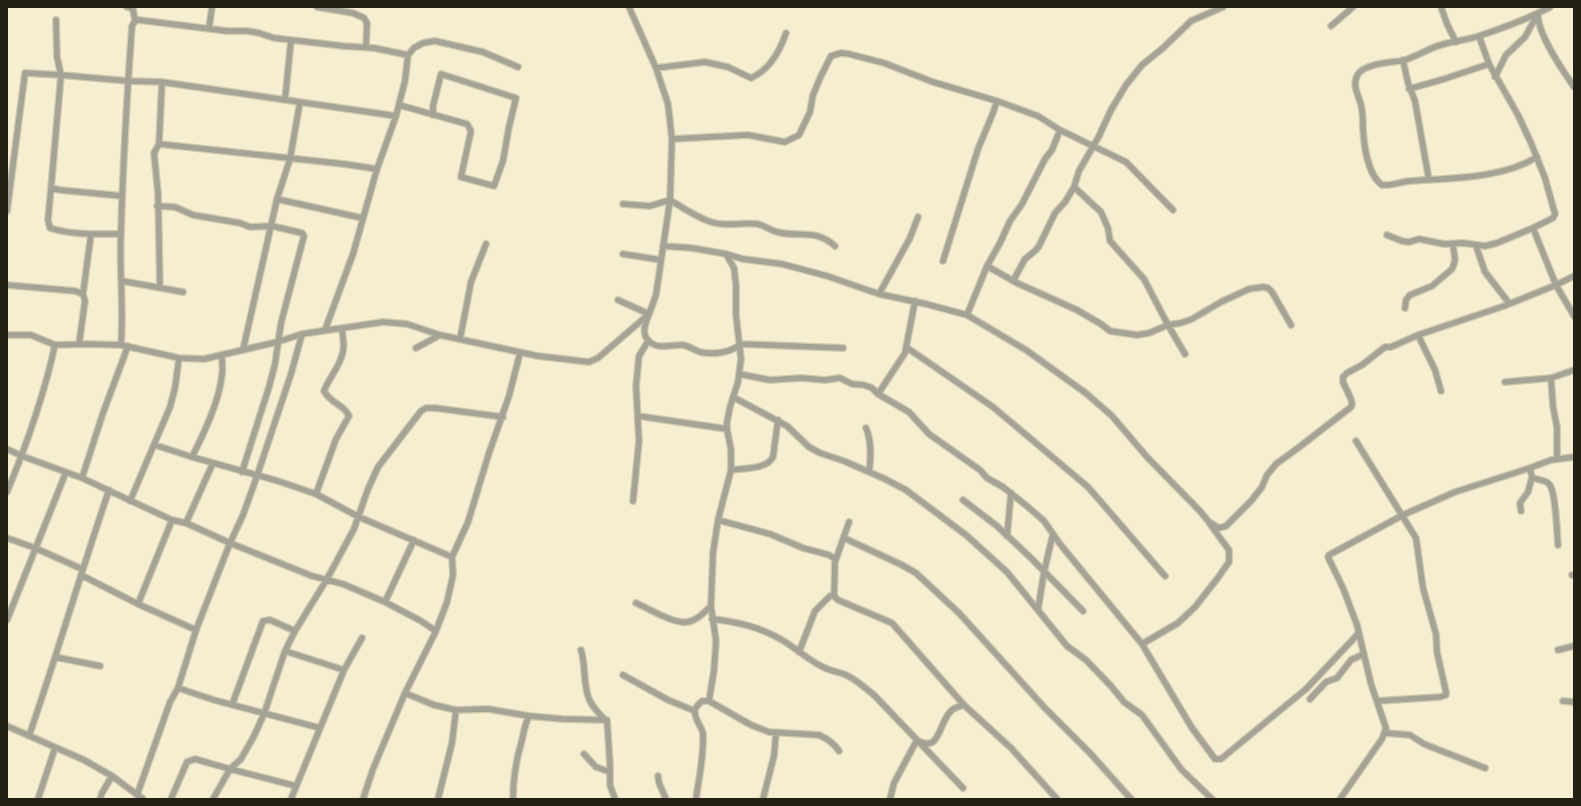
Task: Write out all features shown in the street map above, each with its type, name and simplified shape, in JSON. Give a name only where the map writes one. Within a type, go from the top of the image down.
[{"type":"street","points":[[121,345],[123,317],[120,234],[124,133],[132,26],[135,21],[133,9],[127,7]]},
{"type":"street","points":[[209,28],[212,7]]},
{"type":"street","points":[[317,7],[353,13],[364,18],[367,23],[366,47]]},
{"type":"street","points":[[629,7],[656,68],[668,104],[672,139],[670,200],[656,295],[644,330],[648,341],[663,346],[684,346],[700,352],[717,353],[734,350],[741,344],[843,348]]},
{"type":"street","points":[[1013,281],[1025,259],[1039,246],[1055,213],[1065,202],[1074,186],[1079,171],[1121,91],[1142,65],[1163,48],[1191,21],[1222,7]]},
{"type":"street","points":[[1331,26],[1353,7]]},
{"type":"street","points":[[1441,7],[1456,42]]},
{"type":"street","points":[[1537,157],[1527,163],[1513,168],[1489,173],[1382,185],[1377,182],[1365,150],[1362,106],[1355,84],[1357,76],[1366,68],[1403,60],[1441,45],[1479,36],[1550,7]]},
{"type":"street","points":[[1495,77],[1506,54],[1525,37],[1538,13]]},
{"type":"street","points":[[1538,13],[1537,19],[1544,37],[1574,87]]},
{"type":"street","points":[[56,20],[57,57],[61,75],[48,220],[50,228],[91,234],[120,234]]},
{"type":"street","points":[[135,21],[139,20],[247,31],[274,38],[343,46],[366,47],[408,55]]},
{"type":"street","points":[[656,68],[705,62],[728,67],[751,78],[769,64],[780,49],[786,33]]},
{"type":"street","points":[[1387,235],[1402,242],[1426,240],[1453,245],[1463,243],[1476,246],[1489,245],[1533,228],[1553,218],[1555,214],[1545,178],[1537,157],[1518,115],[1495,77],[1479,36]]},
{"type":"street","points":[[285,100],[291,40]]},
{"type":"street","points":[[325,330],[353,254],[377,169],[396,116],[405,81],[408,55],[414,48],[423,43],[435,41],[483,52],[518,67]]},
{"type":"street","points":[[672,139],[748,135],[785,142],[799,135],[810,112],[813,95],[830,56],[841,53],[884,63],[933,82],[997,101],[1038,116],[1060,130],[1126,162],[1173,210]]},
{"type":"street","points":[[1403,60],[1410,89],[1415,101],[1429,180]]},
{"type":"street","points":[[1410,89],[1444,80],[1489,64]]},
{"type":"street","points":[[7,211],[25,73],[128,82],[162,82],[396,116]]},
{"type":"street","points":[[399,105],[433,115],[467,124],[471,131],[461,177],[494,186],[503,161],[516,98],[441,74],[433,106],[433,115]]},
{"type":"street","points":[[160,288],[157,206],[158,193],[154,154],[158,144],[162,82]]},
{"type":"street","points":[[943,261],[978,149],[997,101]]},
{"type":"street","points":[[244,350],[277,199],[290,159],[300,102]]},
{"type":"street","points":[[425,112],[433,106]]},
{"type":"street","points":[[967,315],[987,266],[1010,221],[1022,204],[1045,159],[1052,150],[1060,130]]},
{"type":"street","points":[[158,144],[344,164],[377,169]]},
{"type":"street","points":[[7,153],[15,155]]},
{"type":"street","points":[[1074,186],[1101,212],[1108,228],[1110,240],[1144,279],[1185,354]]},
{"type":"street","points":[[51,188],[122,196]]},
{"type":"street","points":[[277,199],[362,218]]},
{"type":"street","points":[[623,204],[650,206],[670,200],[710,222],[728,224],[757,224],[764,225],[777,232],[812,234],[826,239],[835,246]]},
{"type":"street","points":[[157,206],[175,206],[193,215],[250,227],[272,226],[302,233],[304,236],[280,323],[278,342],[269,387],[242,472]]},
{"type":"street","points":[[879,294],[910,238],[918,216]]},
{"type":"street","points":[[1533,228],[1556,285],[1574,316]]},
{"type":"street","points":[[79,344],[85,301],[84,294],[91,234]]},
{"type":"street","points":[[460,339],[471,282],[486,244]]},
{"type":"street","points":[[1405,308],[1406,300],[1410,296],[1432,286],[1452,269],[1455,259],[1453,245]]},
{"type":"street","points":[[663,246],[692,248],[726,254],[743,259],[782,264],[879,294],[915,301],[967,315],[1026,350],[1087,394],[1112,416],[1147,457],[1199,510],[1229,550],[1229,562],[1195,608],[1178,623],[1142,644]]},
{"type":"street","points":[[1476,246],[1485,272],[1509,303]]},
{"type":"street","points":[[623,254],[661,260]]},
{"type":"street","points":[[709,701],[714,670],[716,641],[711,606],[712,553],[718,520],[731,470],[731,450],[727,429],[730,407],[739,374],[741,359],[741,344],[737,327],[734,268],[726,254]]},
{"type":"street","points":[[987,266],[1013,281],[1077,310],[1097,321],[1110,331],[1130,335],[1143,335],[1168,325],[1192,319],[1221,302],[1249,289],[1263,287],[1268,288],[1272,292],[1291,324]]},
{"type":"street","points":[[1209,522],[1219,528],[1226,526],[1251,501],[1262,487],[1266,476],[1276,464],[1348,411],[1352,404],[1343,382],[1344,377],[1347,373],[1362,365],[1385,347],[1391,347],[1418,335],[1509,303],[1556,285],[1574,276]]},
{"type":"street","points":[[122,281],[184,292]]},
{"type":"street","points":[[7,285],[75,291],[84,294]]},
{"type":"street","points":[[618,300],[649,314]]},
{"type":"street","points":[[878,394],[905,353],[915,301]]},
{"type":"street","points":[[7,335],[30,335],[56,345],[121,345],[179,358],[204,359],[278,342],[302,334],[383,322],[407,324],[440,335],[520,353],[564,360],[589,362],[598,358],[649,314]]},
{"type":"street","points":[[316,494],[336,439],[349,416],[347,411],[327,397],[324,391],[328,381],[341,361],[344,349],[342,328]]},
{"type":"street","points":[[137,795],[170,702],[178,688],[196,630],[230,543],[243,515],[257,476],[291,374],[302,334]]},
{"type":"street","points":[[416,348],[440,335]]},
{"type":"street","points":[[1418,335],[1435,370],[1441,391]]},
{"type":"street","points":[[633,501],[639,441],[636,386],[639,356],[648,341]]},
{"type":"street","points":[[7,492],[22,456],[47,382],[56,345]]},
{"type":"street","points":[[82,478],[103,413],[128,346]]},
{"type":"street","points":[[906,347],[993,407],[1088,487],[1165,576]]},
{"type":"street","points":[[363,799],[373,769],[404,693],[436,631],[450,589],[453,574],[452,558],[468,522],[489,453],[503,417],[520,353]]},
{"type":"street","points":[[192,457],[207,427],[219,390],[223,374],[222,356]]},
{"type":"street","points":[[130,501],[170,407],[175,388],[179,358]]},
{"type":"street","points":[[1505,382],[1551,378],[1574,370]]},
{"type":"street","points":[[739,374],[770,380],[801,378],[825,380],[840,378],[852,384],[864,385],[872,388],[878,394],[909,412],[930,434],[980,470],[987,478],[1011,493],[1044,521],[1142,644],[1192,728],[1215,759],[1221,759],[1306,689],[1359,633]]},
{"type":"street","points":[[1551,378],[1554,415],[1557,427],[1557,458]]},
{"type":"street","points":[[733,397],[778,420],[809,446],[826,456],[844,461],[906,490],[966,535],[1007,572],[1067,646],[1086,660],[1124,702],[1142,715],[1181,769],[1212,799]]},
{"type":"street","points":[[213,799],[230,770],[241,759],[254,736],[264,714],[285,651],[354,529],[368,489],[378,467],[421,411],[426,408],[503,417]]},
{"type":"street","points":[[638,416],[727,429]]},
{"type":"street","points":[[731,470],[765,465],[770,461],[773,457],[778,420]]},
{"type":"street","points":[[866,428],[870,445],[869,472]]},
{"type":"street","points":[[1356,441],[1416,538],[1423,588],[1436,634],[1437,652],[1446,692],[1446,695],[1440,697],[1377,701]]},
{"type":"street","points":[[154,445],[242,472],[278,481],[316,494],[359,517],[452,558]]},
{"type":"street","points":[[7,449],[82,478],[172,520],[186,523],[230,543],[312,576],[327,579],[385,602],[421,621],[436,631]]},
{"type":"street","points":[[1340,799],[1382,739],[1386,728],[1352,612],[1328,556],[1371,531],[1455,492],[1557,458],[1574,457]]},
{"type":"street","points":[[186,523],[213,463]]},
{"type":"street","points":[[1521,511],[1520,503],[1528,492],[1532,477],[1530,468]]},
{"type":"street","points":[[7,620],[66,472]]},
{"type":"street","points":[[1532,477],[1548,482],[1552,487],[1558,545]]},
{"type":"street","points":[[29,736],[81,572],[109,490]]},
{"type":"street","points":[[1007,536],[1011,493]]},
{"type":"street","points":[[963,500],[997,526],[1083,612]]},
{"type":"street","points":[[138,604],[172,520]]},
{"type":"street","points":[[718,520],[770,534],[803,548],[829,555],[836,562]]},
{"type":"street","points":[[849,522],[836,562],[834,596],[838,600],[892,623],[964,705],[1011,748],[1057,799]]},
{"type":"street","points":[[1038,610],[1044,572],[1053,534]]},
{"type":"street","points":[[7,538],[35,548],[138,604],[196,630]]},
{"type":"street","points":[[844,538],[916,573],[959,613],[1044,707],[1090,753],[1131,799]]},
{"type":"street","points":[[385,602],[414,540]]},
{"type":"street","points":[[799,652],[815,611],[830,596]]},
{"type":"street","points":[[636,603],[678,622],[691,622],[698,618],[711,606]]},
{"type":"street","points":[[712,619],[734,621],[758,628],[783,641],[824,668],[845,675],[858,682],[874,695],[963,788]]},
{"type":"street","points":[[232,705],[263,621],[270,620],[295,631]]},
{"type":"street","points":[[291,799],[344,670],[362,638]]},
{"type":"street","points":[[1558,650],[1574,646]]},
{"type":"street","points":[[581,650],[585,663],[586,683],[589,698],[592,705],[604,719],[607,720],[608,724],[610,785],[615,799]]},
{"type":"street","points":[[285,651],[344,670]]},
{"type":"street","points":[[1310,699],[1326,682],[1337,678],[1351,660],[1364,654]]},
{"type":"street","points":[[55,657],[100,666]]},
{"type":"street","points":[[623,675],[668,700],[695,711]]},
{"type":"street","points":[[178,688],[232,705],[320,728]]},
{"type":"street","points":[[404,693],[434,705],[456,710],[488,710],[563,719],[604,719]]},
{"type":"street","points":[[696,799],[702,765],[703,732],[696,718],[695,711],[696,707],[702,701],[709,701],[751,725],[769,732],[819,736],[826,738],[834,744],[839,751]]},
{"type":"street","points":[[1563,701],[1574,702]]},
{"type":"street","points":[[917,740],[922,744],[934,742],[950,712],[964,705]]},
{"type":"street","points":[[438,799],[452,743],[456,710]]},
{"type":"street","points":[[513,799],[513,781],[516,760],[525,724],[529,716]]},
{"type":"street","points":[[7,726],[84,760],[112,776],[143,799]]},
{"type":"street","points":[[763,799],[774,756],[776,732]]},
{"type":"street","points":[[1385,733],[1410,735],[1424,744],[1485,768]]},
{"type":"street","points":[[890,799],[894,783],[917,740]]},
{"type":"street","points":[[38,799],[56,748]]},
{"type":"street","points":[[584,754],[596,767],[610,772]]},
{"type":"street","points":[[171,799],[187,762],[195,759],[230,770],[296,786]]},
{"type":"street","points":[[100,799],[112,776]]},
{"type":"street","points":[[658,776],[659,783],[666,799]]}]
